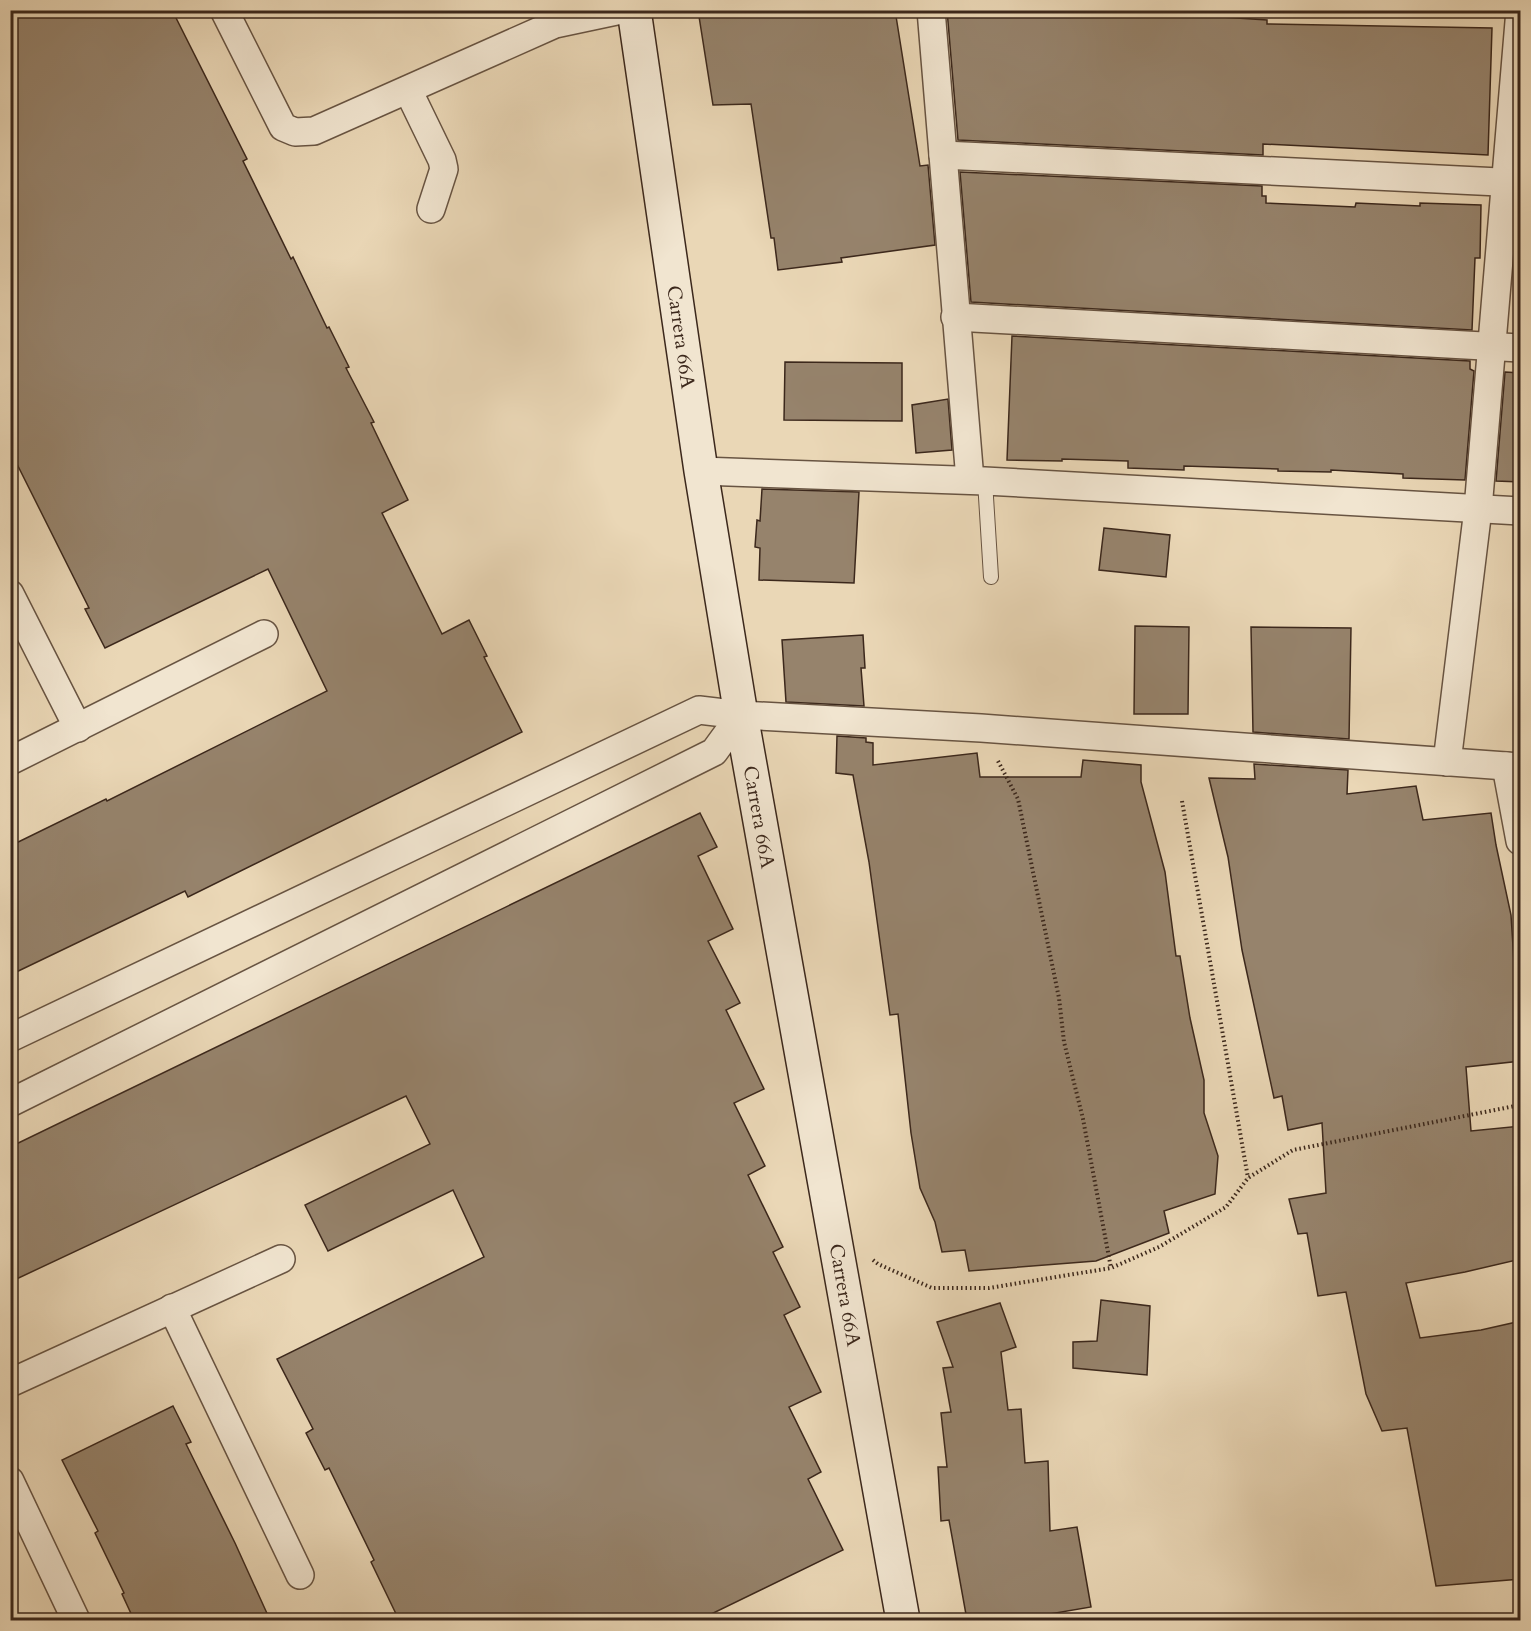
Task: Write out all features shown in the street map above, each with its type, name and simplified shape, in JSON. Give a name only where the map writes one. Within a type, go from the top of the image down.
[{"type":"street","points":[[224,10],[283,127],[295,132],[314,131],[555,24],[621,10]]},
{"type":"street","name":"Carrera 66A","points":[[634,10],[701,471],[741,715],[903,1620]]},
{"type":"street","points":[[931,10],[955,317],[977,481]]},
{"type":"street","points":[[1447,762],[1478,509],[1492,347],[1513,183],[1520,10]]},
{"type":"street","points":[[408,90],[442,160],[444,169],[431,210]]},
{"type":"street","points":[[943,155],[1513,183]]},
{"type":"street","points":[[955,317],[1521,348]]},
{"type":"street","points":[[701,471],[977,481],[1521,512]]},
{"type":"street","points":[[10,594],[78,728]]},
{"type":"street","points":[[10,761],[264,634]]},
{"type":"street","points":[[10,1038],[699,710],[741,715],[981,728],[1513,767],[1521,841]]},
{"type":"street","points":[[10,1104],[714,752],[741,715]]},
{"type":"street","points":[[10,1383],[281,1259]]},
{"type":"street","points":[[172,1308],[300,1575]]},
{"type":"street","points":[[10,1481],[76,1620]]},
{"type":"lane","points":[[977,481],[991,577]]},
{"type":"path","points":[[981,728],[1018,799],[1059,998],[1064,1042],[1083,1119],[1112,1268]]},
{"type":"path","points":[[1182,801],[1248,1178]]},
{"type":"path","points":[[870,1257],[878,1264],[932,1288],[989,1288],[1112,1268],[1159,1247],[1226,1207],[1248,1178],[1293,1150],[1521,1105]]},
{"type":"building","points":[[10,10],[172,10],[247,159],[243,161],[291,259],[293,257],[327,328],[329,327],[349,367],[346,368],[374,422],[371,423],[408,500],[382,513],[442,634],[469,620],[487,656],[484,657],[522,732],[188,897],[185,891],[10,975],[10,846],[106,799],[107,801],[327,691],[268,569],[105,648],[85,609],[89,608],[10,450]]},
{"type":"building","points":[[698,10],[895,10],[920,166],[928,165],[935,245],[841,258],[842,262],[778,270],[751,104],[713,105]]},
{"type":"building","points":[[947,10],[1116,10],[1267,20],[1267,24],[1492,28],[1488,155],[1263,144],[1263,155],[958,140]]},
{"type":"building","points":[[960,172],[1262,186],[1262,196],[1266,196],[1266,203],[1355,207],[1356,203],[1420,206],[1420,203],[1481,205],[1480,258],[1475,258],[1472,330],[971,302]]},
{"type":"building","points":[[1012,336],[1470,361],[1470,369],[1474,371],[1465,480],[1403,478],[1403,474],[1331,470],[1331,472],[1278,471],[1278,469],[1184,466],[1184,470],[1128,468],[1128,461],[1007,460]]},
{"type":"building","points":[[785,362],[902,363],[902,421],[784,420]]},
{"type":"building","points":[[1505,372],[1521,373],[1521,482],[1496,481]]},
{"type":"building","points":[[948,399],[952,450],[916,453],[912,405]]},
{"type":"building","points":[[762,489],[859,492],[854,583],[759,580],[760,548],[755,547],[757,520],[760,521]]},
{"type":"building","points":[[1104,528],[1170,535],[1166,577],[1099,570]]},
{"type":"building","points":[[1135,626],[1189,627],[1188,714],[1134,714]]},
{"type":"building","points":[[1251,627],[1351,628],[1349,739],[1253,732]]},
{"type":"building","points":[[863,635],[865,668],[861,668],[864,706],[786,702],[782,640]]},
{"type":"building","points":[[837,736],[866,738],[866,742],[873,743],[873,765],[977,753],[980,777],[1081,777],[1083,760],[1141,765],[1141,782],[1165,872],[1176,956],[1180,956],[1190,1018],[1204,1080],[1204,1113],[1218,1156],[1215,1194],[1164,1211],[1169,1233],[1096,1261],[969,1271],[965,1250],[942,1252],[935,1222],[920,1188],[911,1133],[898,1014],[890,1015],[869,862],[853,775],[836,773]]},
{"type":"building","points":[[1254,764],[1348,770],[1347,794],[1416,786],[1423,820],[1491,813],[1511,915],[1514,962],[1521,990],[1521,1061],[1466,1067],[1471,1131],[1521,1126],[1521,1259],[1406,1283],[1420,1338],[1481,1330],[1521,1321],[1521,1579],[1436,1586],[1407,1428],[1382,1431],[1366,1394],[1346,1292],[1318,1296],[1307,1233],[1298,1234],[1289,1199],[1326,1193],[1322,1123],[1288,1130],[1282,1096],[1274,1098],[1242,950],[1228,857],[1209,778],[1255,779]]},
{"type":"building","points":[[700,813],[717,847],[698,856],[733,929],[708,941],[740,1003],[726,1010],[764,1089],[734,1103],[765,1166],[748,1175],[783,1247],[773,1252],[800,1307],[784,1315],[821,1392],[789,1407],[821,1472],[808,1479],[843,1550],[699,1620],[399,1620],[371,1562],[374,1560],[329,1468],[325,1470],[306,1433],[313,1429],[277,1359],[484,1257],[453,1190],[328,1251],[305,1205],[430,1144],[406,1096],[10,1282],[10,1147]]},
{"type":"building","points":[[1101,1300],[1150,1306],[1147,1375],[1073,1368],[1073,1342],[1097,1341]]},
{"type":"building","points":[[1000,1303],[1016,1347],[1001,1352],[1008,1410],[1021,1409],[1025,1463],[1048,1461],[1050,1531],[1077,1527],[1091,1607],[1015,1620],[967,1620],[949,1520],[941,1521],[938,1467],[947,1467],[941,1413],[951,1412],[943,1368],[953,1367],[937,1322]]},
{"type":"building","points":[[173,1406],[191,1442],[186,1444],[270,1620],[134,1620],[122,1594],[124,1593],[95,1533],[98,1531],[62,1460]]}]
